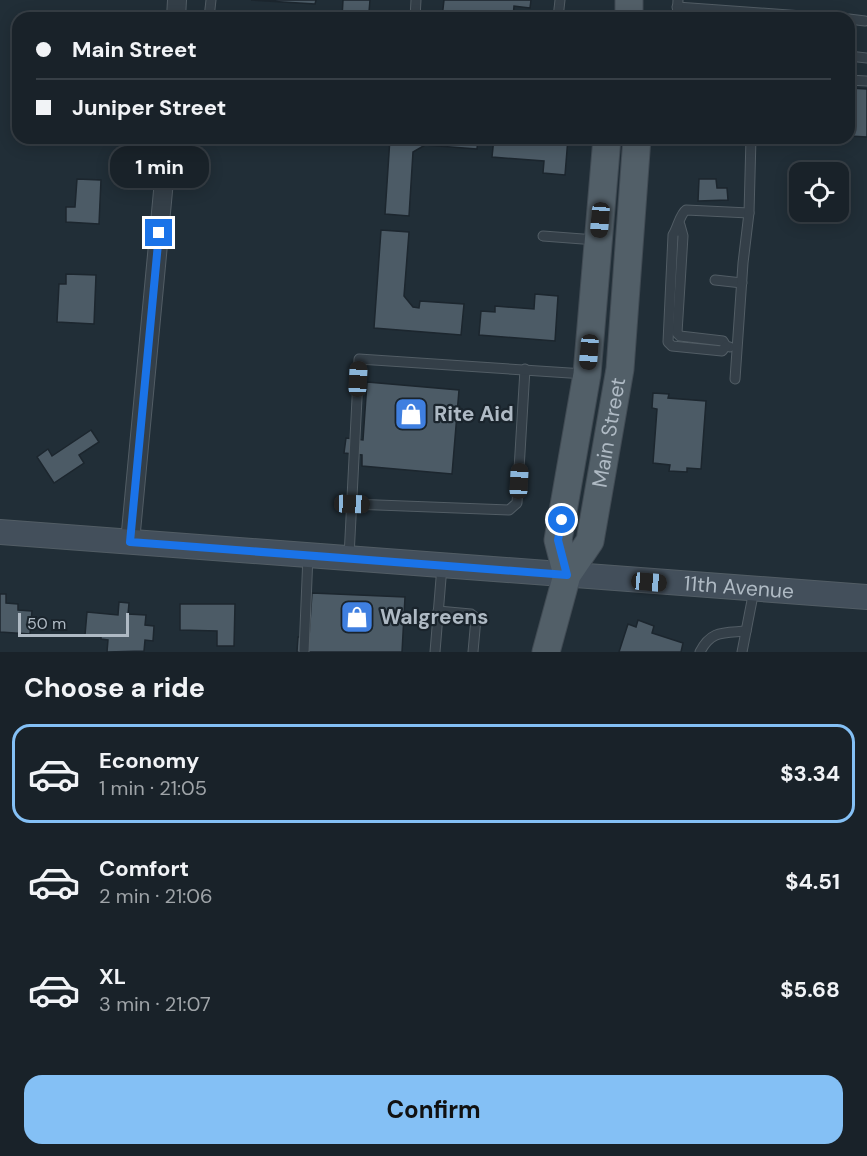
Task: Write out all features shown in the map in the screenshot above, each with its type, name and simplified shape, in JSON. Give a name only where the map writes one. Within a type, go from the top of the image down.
[{"type":"main road","name":"Main Street","points":[[567,575],[558,540],[588,374],[607,144]]},
{"type":"main road","name":"Main Street","points":[[546,652],[567,575],[590,541],[620,369],[632,144]]},
{"type":"main road","name":"11th Avenue","points":[[0,532],[867,597]]},
{"type":"street","points":[[130,542],[167,144]]},
{"type":"lane","points":[[677,3],[776,12]]},
{"type":"lane","points":[[855,20],[865,21]]},
{"type":"lane","points":[[735,379],[749,213],[751,144]]},
{"type":"lane","points":[[737,347],[726,346],[722,351],[672,346],[668,342],[673,235],[680,225],[681,216],[687,210],[749,213]]},
{"type":"lane","points":[[543,236],[599,240]]},
{"type":"lane","points":[[715,280],[742,283]]},
{"type":"lane","points":[[349,559],[359,359],[588,374]]},
{"type":"lane","points":[[352,504],[509,510],[517,503],[525,369]]},
{"type":"lane","points":[[304,652],[308,555]]},
{"type":"lane","points":[[435,652],[442,566]]},
{"type":"lane","points":[[742,652],[754,590]]},
{"type":"lane","points":[[438,611],[471,614],[476,618],[473,652]]},
{"type":"lane","points":[[700,652],[705,642],[715,634],[746,631]]},
{"type":"building","points":[[251,0],[316,0],[315,4]]},
{"type":"building","points":[[343,0],[370,0],[369,12],[342,12]]},
{"type":"building","points":[[444,0],[531,0],[530,8],[514,6],[514,12],[443,12]]},
{"type":"building","points":[[855,88],[867,89],[867,137],[855,136]]},
{"type":"building","points":[[390,144],[477,144],[477,149],[425,145],[413,152],[409,216],[385,214]]},
{"type":"building","points":[[493,144],[568,144],[565,175],[543,173],[544,161],[492,157]]},
{"type":"building","points":[[77,179],[101,180],[99,224],[66,222],[66,207],[75,207]]},
{"type":"building","points":[[699,179],[716,179],[717,188],[727,188],[728,200],[698,201]]},
{"type":"building","points":[[381,230],[409,232],[404,296],[413,307],[419,308],[420,301],[464,304],[461,335],[374,328]]},
{"type":"building","points":[[66,274],[96,275],[94,324],[57,322],[59,284],[66,284]]},
{"type":"building","points":[[535,294],[558,296],[555,341],[479,335],[481,311],[495,312],[495,306],[534,309]]},
{"type":"building","name":"Rite Aid","points":[[367,382],[459,390],[452,474],[362,466],[362,455],[344,453],[346,438],[363,440]]},
{"type":"building","points":[[653,393],[669,394],[668,398],[706,401],[701,469],[687,468],[687,472],[669,471],[670,465],[653,463],[657,409],[652,408]]},
{"type":"building","points":[[91,430],[99,442],[79,455],[84,463],[54,483],[37,457],[48,449],[52,456]]},
{"type":"building","name":"Walgreens","points":[[312,593],[405,597],[402,652],[297,652],[298,637],[309,637]]},
{"type":"building","points":[[0,594],[6,594],[6,603],[18,604],[18,610],[32,611],[30,634],[0,632]]},
{"type":"building","points":[[119,602],[129,603],[128,614],[146,615],[145,625],[154,626],[153,641],[145,640],[144,651],[107,652],[108,640],[101,639],[101,636],[85,635],[87,612],[118,615]]},
{"type":"building","points":[[180,604],[235,604],[234,646],[217,646],[217,631],[180,630]]},
{"type":"building","points":[[638,620],[654,626],[652,633],[683,643],[681,652],[619,652],[628,624],[636,627]]},
{"type":"place","name":"Rite Aid","points":[[411,414]]},
{"type":"place","name":"Walgreens","points":[[357,617]]},
{"type":"route","points":[[159,233],[130,542],[567,575],[558,540],[562,520]]}]
